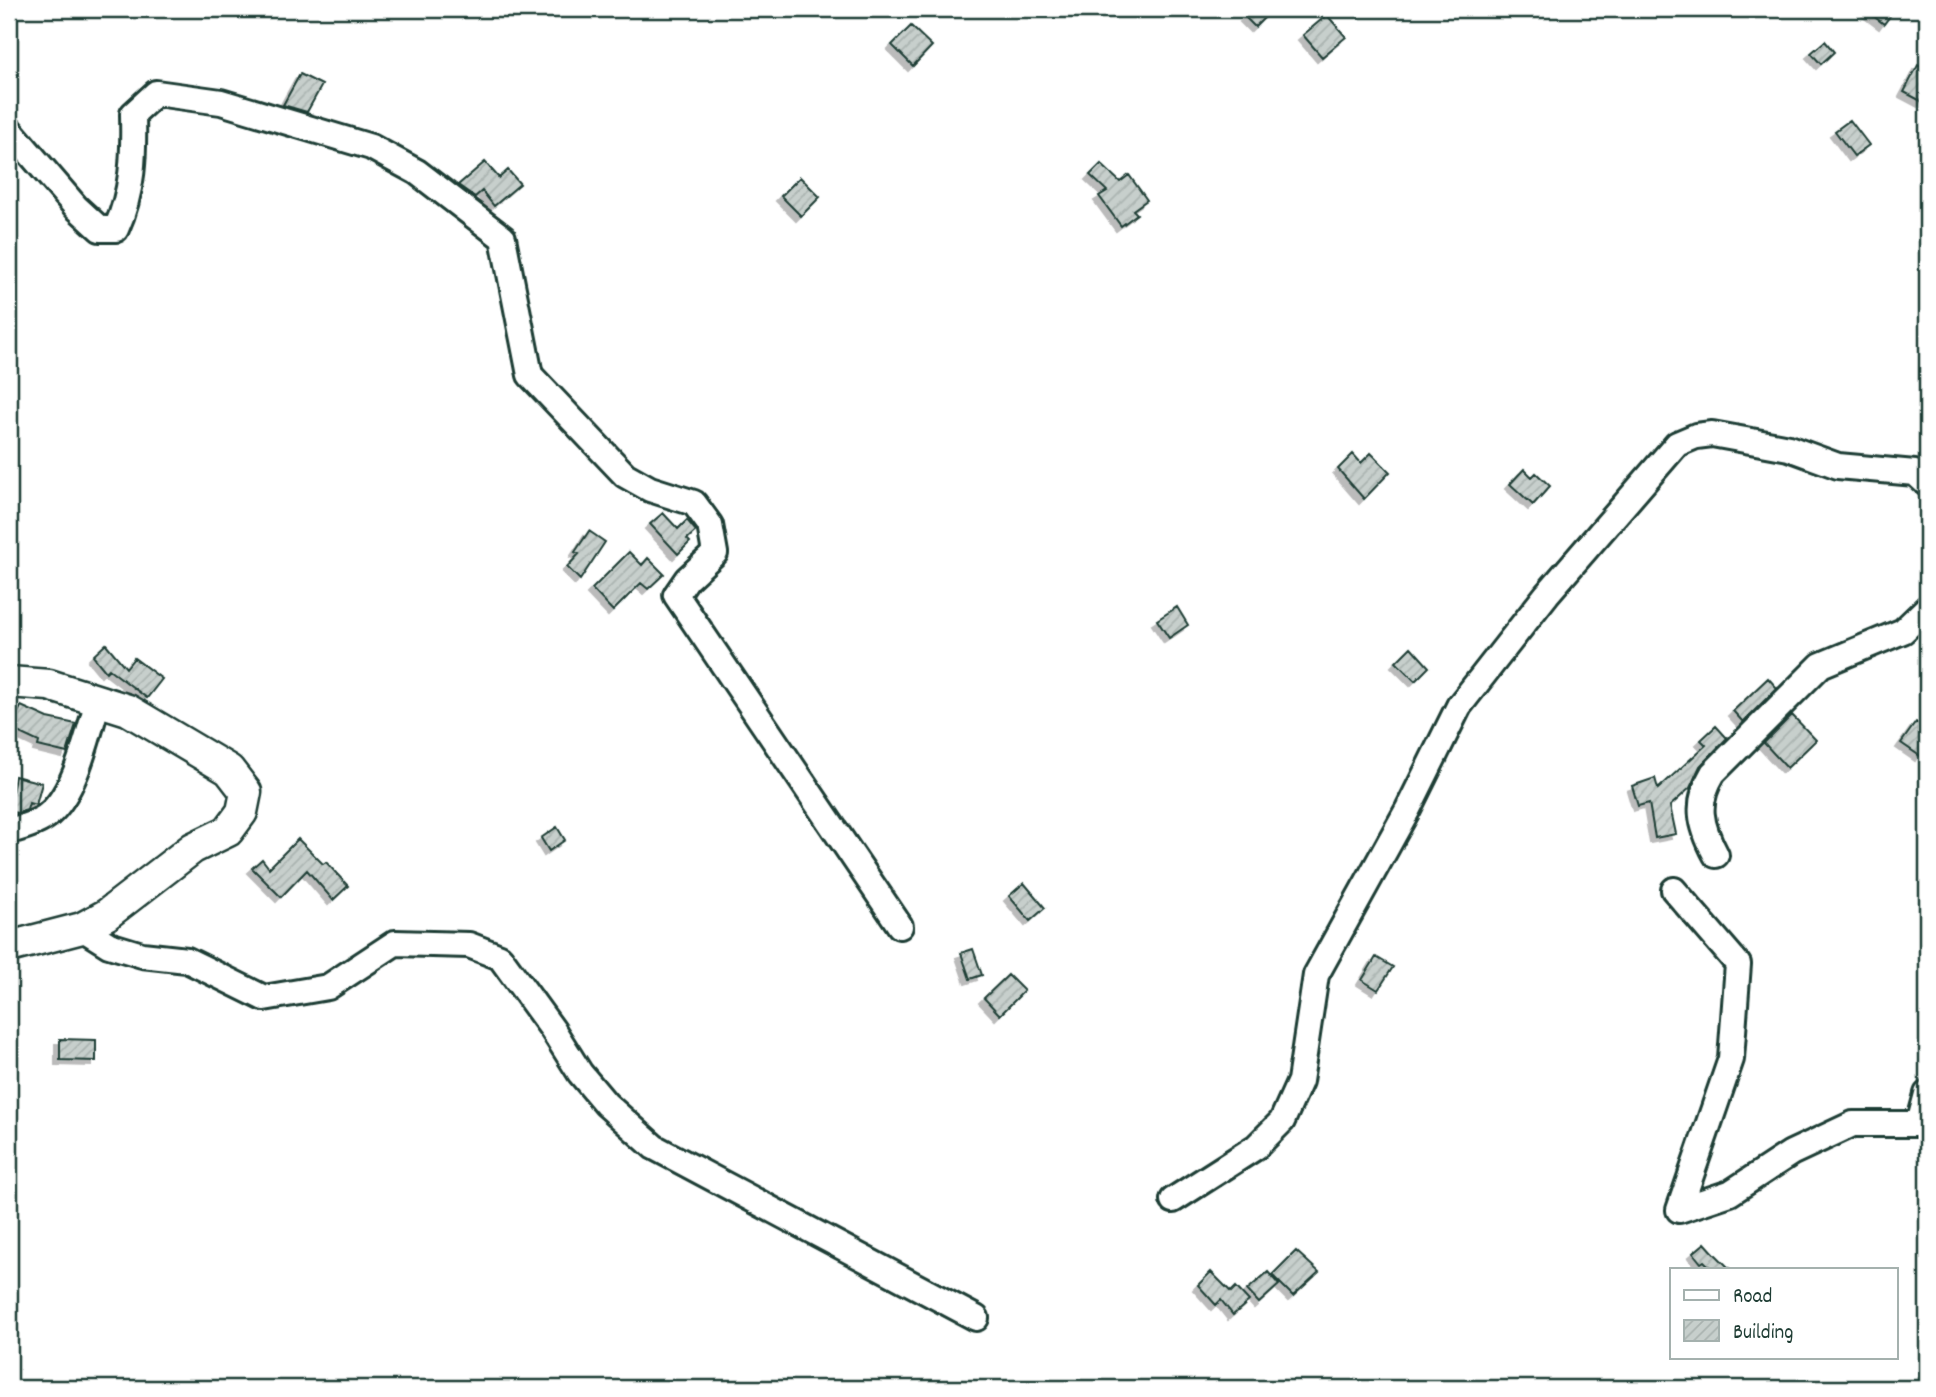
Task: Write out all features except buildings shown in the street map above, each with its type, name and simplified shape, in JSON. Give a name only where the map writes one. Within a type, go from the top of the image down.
[{"type":"main road","points":[[9,682],[49,685],[128,710],[229,770],[246,792],[242,812],[228,831],[193,848],[106,915],[82,928],[9,947]]},
{"type":"street","points":[[9,129],[76,207],[100,229],[116,229],[127,205],[134,159],[133,114],[156,93],[221,102],[371,147],[417,172],[503,238],[530,375],[625,475],[650,489],[694,503],[710,525],[715,553],[687,579],[676,595],[900,926]]},
{"type":"street","points":[[1173,1200],[1256,1147],[1282,1121],[1300,1081],[1316,975],[1408,809],[1459,705],[1547,594],[1677,444],[1696,436],[1712,435],[1789,448],[1838,466],[1915,473],[1927,484]]},
{"type":"street","points":[[1716,855],[1703,830],[1700,808],[1705,786],[1713,772],[1821,665],[1903,631],[1927,608]]},
{"type":"street","points":[[9,831],[48,816],[62,798],[81,757],[99,701]]},
{"type":"street","points":[[1674,890],[1738,964],[1731,1059],[1679,1210],[1730,1193],[1791,1153],[1853,1124],[1919,1124],[1927,1094]]},
{"type":"street","points":[[82,928],[109,945],[142,955],[187,960],[264,998],[328,987],[395,943],[469,945],[500,957],[580,1073],[606,1104],[654,1147],[976,1318]]}]
